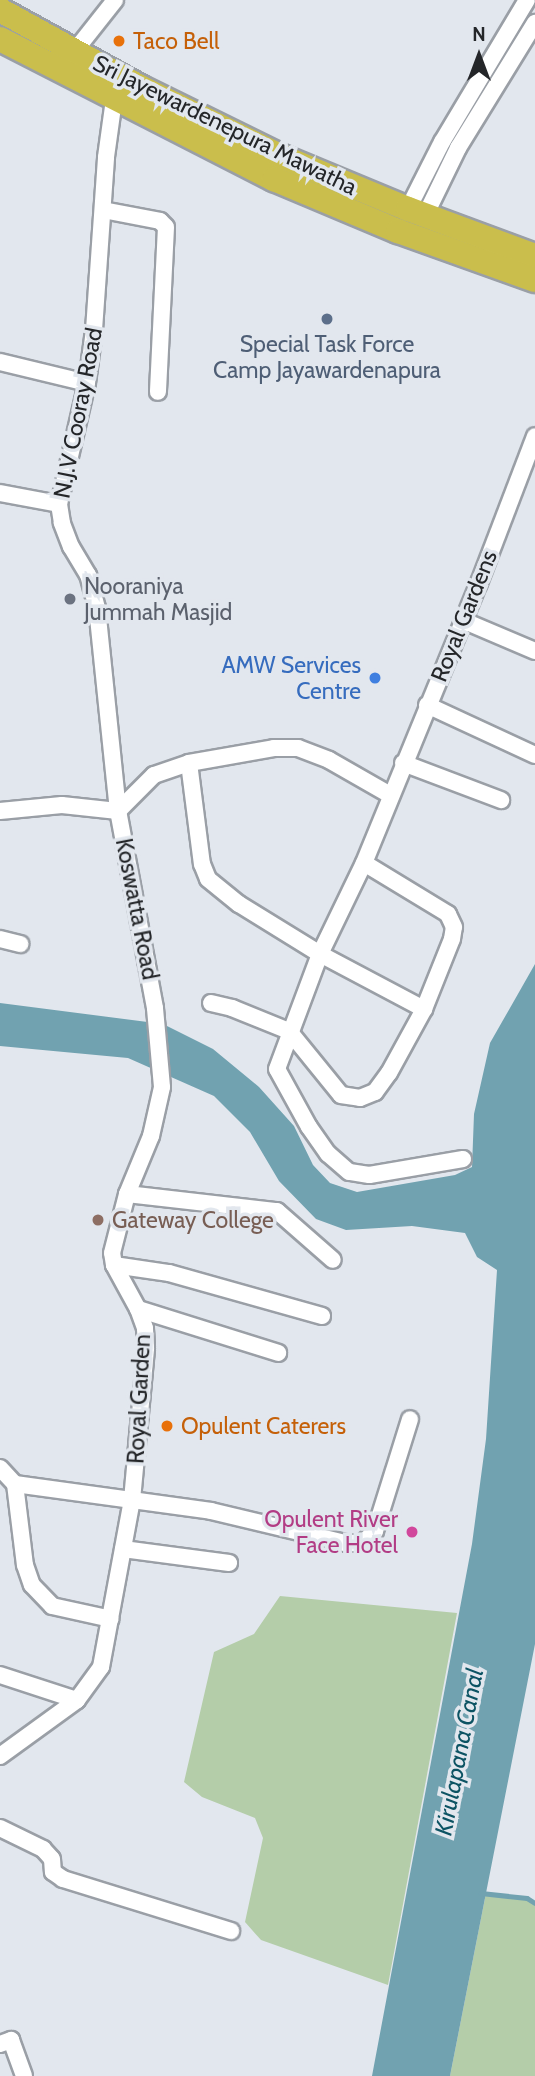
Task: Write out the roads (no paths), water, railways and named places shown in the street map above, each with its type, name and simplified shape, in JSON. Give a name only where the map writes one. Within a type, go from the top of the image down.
[{"type":"highway","name":"Sri Jayewardenepura Mawatha","points":[[0,10],[74,52],[280,156],[416,213],[535,256]]},
{"type":"highway","name":"Sri Jayewardenepura Mawatha","points":[[1,42],[274,179],[398,231],[535,281]]},
{"type":"street","points":[[74,52],[115,0]]},
{"type":"street","points":[[416,213],[442,142],[527,0]]},
{"type":"street","points":[[416,213],[535,23]]},
{"type":"street","name":"N.J.V Cooray Road","points":[[114,99],[94,330],[86,383],[59,504],[62,523],[71,547],[88,575],[97,608],[118,811]]},
{"type":"street","points":[[103,210],[160,221],[166,227],[158,392]]},
{"type":"street","points":[[0,362],[86,383]]},
{"type":"street","name":"Royal Gardens","points":[[463,1159],[369,1175],[349,1172],[328,1154],[280,1080],[276,1069],[320,954],[364,863],[535,436]]},
{"type":"street","points":[[0,493],[59,504]]},
{"type":"street","points":[[462,620],[535,651]]},
{"type":"street","points":[[427,705],[535,755]]},
{"type":"street","points":[[0,811],[62,805],[118,811],[154,775],[189,763],[274,748],[298,748],[329,760],[390,795]]},
{"type":"street","points":[[189,763],[202,864],[208,879],[239,904],[320,954],[424,1009]]},
{"type":"street","points":[[403,763],[501,800]]},
{"type":"street","name":"Koswatta Road","points":[[118,811],[155,1008],[162,1076],[151,1136],[127,1194]]},
{"type":"street","points":[[211,1003],[232,1008],[289,1031],[341,1095],[360,1098],[375,1092],[390,1073],[424,1009],[445,959],[454,926],[448,914],[364,863]]},
{"type":"street","points":[[0,939],[20,944]]},
{"type":"street","points":[[322,1316],[169,1273],[114,1265],[114,1234],[127,1194],[277,1211],[334,1260]]},
{"type":"street","name":"Royal Garden","points":[[0,1756],[78,1700],[100,1667],[132,1500],[146,1348],[145,1328],[138,1308],[114,1265]]},
{"type":"street","points":[[138,1308],[278,1353]]},
{"type":"street","points":[[15,1484],[211,1511],[345,1543],[363,1543],[375,1531],[410,1419]]},
{"type":"street","points":[[0,1468],[15,1484],[25,1565],[32,1585],[52,1606],[111,1619]]},
{"type":"street","points":[[123,1549],[229,1563]]},
{"type":"street","points":[[0,1675],[78,1700]]},
{"type":"street","points":[[0,1828],[43,1849],[52,1858],[53,1872],[63,1879],[231,1931]]},
{"type":"street","points":[[0,2044],[11,2040],[24,2076]]},
{"type":"water","name":"Kirulapana Canal","points":[[535,964],[535,1644],[450,2076],[372,2076],[472,1544],[486,1439],[497,1270],[477,1257],[465,1233],[412,1226],[346,1230],[316,1219],[279,1181],[250,1132],[214,1096],[128,1058],[0,1046],[0,1003],[163,1024],[213,1049],[259,1087],[294,1126],[313,1165],[330,1183],[357,1192],[455,1175],[472,1167],[474,1114],[490,1043]]},
{"type":"waterway","points":[[481,1893],[527,1898],[535,1903]]},
{"type":"place","name":"Taco Bell","points":[[119,41]]},
{"type":"place","name":"Special Task Force Camp Jayawardenapura","points":[[327,319]]},
{"type":"place","name":"Nooraniya Jummah Masjid","points":[[70,599]]},
{"type":"place","name":"AMW Services Centre","points":[[375,678]]},
{"type":"place","name":"Gateway College","points":[[98,1220]]},
{"type":"place","name":"Opulent Caterers","points":[[167,1426]]},
{"type":"place","name":"Opulent River Face Hotel","points":[[412,1532]]}]
